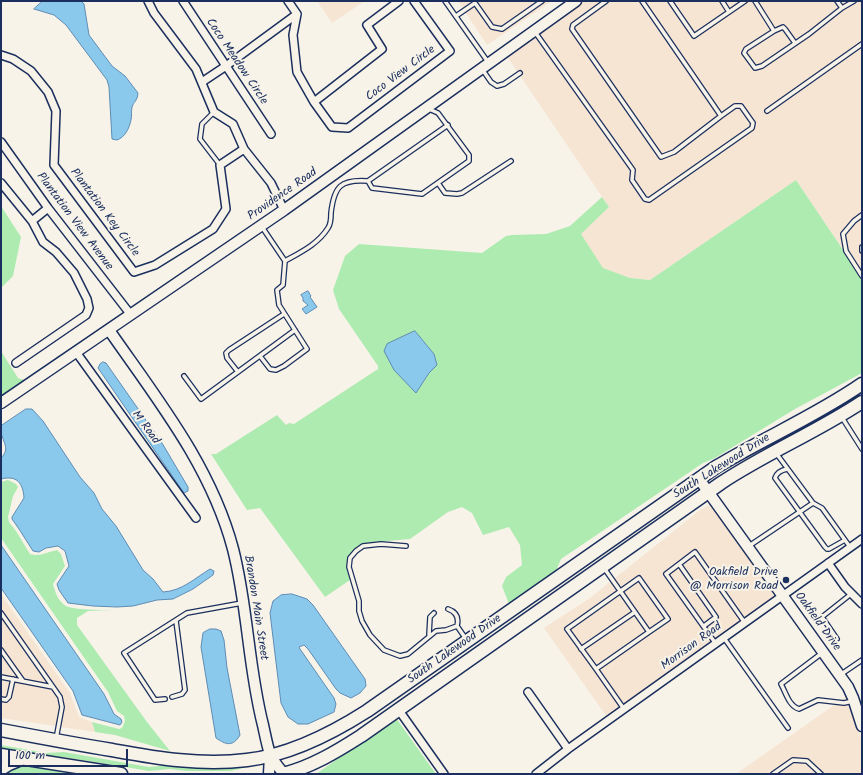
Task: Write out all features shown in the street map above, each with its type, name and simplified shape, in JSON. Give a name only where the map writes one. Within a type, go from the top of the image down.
[{"type":"main road","name":"South Lakewood Drive","points":[[1,730],[150,757],[188,762],[247,760],[298,747],[351,722],[699,479],[756,444],[826,407],[862,384]]},
{"type":"main road","name":"South Lakewood Drive","points":[[283,774],[307,766],[344,747],[708,492],[756,461],[840,416],[862,402]]},
{"type":"main road","points":[[1,755],[122,774]]},
{"type":"main road","points":[[1,769],[9,764],[23,759]]},
{"type":"street","points":[[148,1],[154,13],[196,69],[214,112],[233,124],[244,149],[271,183],[284,210]]},
{"type":"street","name":"Coco Meadow Circle","points":[[183,1],[272,134]]},
{"type":"street","points":[[288,1],[297,14],[293,35],[296,72],[314,102],[382,49],[367,25],[399,1]]},
{"type":"street","name":"Coco View Circle","points":[[314,102],[332,127],[348,128],[450,51],[414,1]]},
{"type":"street","name":"Providence Road","points":[[1,404],[284,210],[576,1]]},
{"type":"street","points":[[202,82],[297,14]]},
{"type":"street","name":"Plantation Key Circle","points":[[1,55],[13,59],[31,71],[48,92],[56,111],[54,165],[134,272],[155,265],[213,229],[226,209],[220,164]]},
{"type":"street","name":"Plantation View Avenue","points":[[1,142],[48,208],[131,315]]},
{"type":"street","points":[[220,164],[244,149]]},
{"type":"street","points":[[1,183],[32,221],[43,242],[56,252],[74,273],[87,299],[89,308],[86,315],[16,363]]},
{"type":"street","points":[[32,221],[48,208]]},
{"type":"street","name":"Brandon Main Street","points":[[109,330],[184,438],[214,495],[234,555],[244,602],[253,682],[270,755],[283,774]]},
{"type":"street","name":"M Road","points":[[76,352],[196,518]]},
{"type":"street","name":"Oakfield Drive","points":[[699,479],[840,676],[854,700],[862,726]]},
{"type":"street","name":"Morrison Road","points":[[536,774],[568,749],[862,539]]},
{"type":"street","points":[[828,563],[852,594],[862,604]]},
{"type":"street","points":[[528,692],[568,749]]},
{"type":"street","points":[[398,709],[444,774]]},
{"type":"street","points":[[269,774],[270,755]]},
{"type":"lane","points":[[445,1],[456,16],[485,65],[492,82],[497,86],[504,84],[520,73]]},
{"type":"lane","points":[[456,16],[475,3],[492,27],[502,29],[542,1]]},
{"type":"lane","points":[[534,31],[633,170],[632,180],[645,199],[649,200],[752,128],[753,123],[741,106],[735,106],[674,152],[661,157],[572,29],[573,25],[606,1]]},
{"type":"lane","points":[[642,1],[721,116]]},
{"type":"lane","points":[[670,1],[694,36],[745,1]]},
{"type":"lane","points":[[722,1],[729,12]]},
{"type":"lane","points":[[754,1],[774,31]]},
{"type":"lane","points":[[837,1],[842,8]]},
{"type":"lane","points":[[795,43],[783,27],[746,48],[744,53],[755,68],[762,66],[795,43],[842,8],[854,1]]},
{"type":"lane","points":[[767,111],[862,44]]},
{"type":"lane","points":[[368,181],[372,188],[422,194],[469,161],[469,156],[448,125],[438,113],[426,108]]},
{"type":"lane","points":[[214,112],[202,124],[200,138],[220,164]]},
{"type":"lane","points":[[285,261],[320,239],[330,226],[332,203],[336,190],[342,185],[355,180],[368,181],[448,125]]},
{"type":"lane","points":[[438,183],[445,193],[462,193],[511,161]]},
{"type":"lane","points":[[862,215],[854,221],[843,234],[846,251],[862,276]]},
{"type":"lane","points":[[260,356],[270,369],[276,370],[307,349],[278,305],[277,290],[282,285],[285,261],[261,226]]},
{"type":"lane","points":[[862,247],[862,252]]},
{"type":"lane","points":[[238,372],[227,358],[226,353],[228,350],[284,314]]},
{"type":"lane","points":[[184,376],[201,399],[295,330]]},
{"type":"lane","points":[[840,416],[862,449]]},
{"type":"lane","points":[[775,452],[813,503],[822,508],[850,547]]},
{"type":"lane","points":[[787,468],[776,474],[775,478],[827,549],[845,540]]},
{"type":"lane","points":[[747,547],[813,503]]},
{"type":"lane","points":[[406,546],[381,544],[363,546],[350,558],[349,567],[359,601],[359,611],[362,621],[370,635],[384,650],[400,656],[408,654],[429,635],[436,631],[446,630],[457,626]]},
{"type":"lane","points":[[716,644],[666,574],[678,564],[695,552],[745,623]]},
{"type":"lane","points":[[678,564],[716,617],[704,626]]},
{"type":"lane","points":[[603,566],[649,632]]},
{"type":"lane","points":[[596,669],[668,619],[639,578],[567,629],[624,710]]},
{"type":"lane","points":[[837,639],[822,617],[852,594]]},
{"type":"lane","points":[[165,699],[155,700],[124,653],[187,613],[244,602]]},
{"type":"lane","points":[[448,609],[456,614],[458,621],[457,626],[467,641]]},
{"type":"lane","points":[[582,649],[635,612]]},
{"type":"lane","points":[[1,613],[60,697],[62,707],[55,740]]},
{"type":"lane","points":[[429,635],[430,617],[434,613]]},
{"type":"lane","points":[[172,697],[182,694],[185,690],[176,621]]},
{"type":"lane","points":[[724,638],[788,728]]},
{"type":"lane","points":[[1,650],[23,681]]},
{"type":"lane","points":[[823,653],[781,684],[788,699],[795,708],[799,710],[818,700],[844,703],[854,700]]},
{"type":"lane","points":[[840,676],[862,660]]},
{"type":"lane","points":[[1,677],[53,687]]},
{"type":"lane","points":[[1,699],[6,700],[10,697],[13,679]]},
{"type":"lane","points":[[773,774],[793,760],[807,761],[821,774]]},
{"type":"shaded area","points":[[317,1],[365,1],[332,23]]},
{"type":"shaded area","points":[[458,1],[552,1],[487,45]]},
{"type":"shaded area","points":[[583,1],[862,1],[862,278],[796,180],[650,280],[630,278],[602,268],[581,234],[609,207],[506,55]]},
{"type":"shaded area","points":[[711,504],[776,595],[607,717],[544,628],[590,598],[700,510]]},
{"type":"shaded area","points":[[1,594],[70,693],[79,717],[92,722],[95,732],[1,718]]},
{"type":"shaded area","points":[[847,696],[854,713],[862,743],[862,774],[736,774]]},
{"type":"green space","points":[[796,180],[862,278],[862,373],[795,409],[715,458],[703,463],[561,559],[556,571],[509,604],[502,586],[506,577],[522,565],[520,545],[509,527],[483,535],[472,513],[462,507],[448,512],[410,539],[376,542],[363,547],[349,558],[350,580],[325,597],[260,508],[247,510],[211,454],[216,454],[277,415],[286,425],[289,423],[294,424],[378,369],[378,366],[339,309],[333,290],[345,256],[359,244],[482,253],[506,236],[546,234],[570,226],[602,197],[609,207],[581,234],[603,268],[630,278],[650,280]],"holes":[[[415,331],[434,354],[437,365],[429,373],[423,383]]]},
{"type":"green space","points":[[1,206],[21,237],[13,276],[1,288]]},
{"type":"green space","points":[[1,351],[18,378],[23,379],[25,382],[1,399]]},
{"type":"green space","points":[[8,480],[16,484],[18,487],[13,496],[8,517],[9,522],[30,554],[40,555],[57,550],[61,554],[65,566],[53,584],[61,602],[66,606],[88,610],[113,610],[88,611],[77,618],[77,625],[147,722],[170,751],[115,735],[95,732],[92,722],[119,729],[122,728],[125,721],[124,716],[117,711],[108,692],[1,538],[1,482]]},
{"type":"green space","points":[[396,718],[436,774],[316,774]]},
{"type":"green space","points":[[1,745],[46,753],[64,752],[149,767],[170,765],[183,767],[247,767],[231,771],[186,771],[170,769],[149,771],[63,757],[44,758],[1,752]]},
{"type":"green space","points":[[21,765],[72,774],[1,774],[11,767]]},
{"type":"water","points":[[43,1],[81,1],[84,4],[89,35],[112,66],[125,76],[138,93],[132,107],[129,126],[120,139],[112,139],[109,87],[107,80],[66,25],[54,15],[34,9]]},
{"type":"water","points":[[308,291],[317,307],[306,314],[302,309],[308,305],[303,301],[301,295]]},
{"type":"water","points":[[415,331],[434,354],[437,365],[429,373],[416,393],[394,370],[384,351],[387,344]]},
{"type":"water","points":[[103,362],[106,363],[162,443],[188,487],[188,491],[184,493],[98,368]]},
{"type":"water","points":[[26,409],[32,409],[43,421],[80,477],[94,493],[102,509],[116,526],[143,570],[153,579],[163,592],[182,587],[210,569],[214,571],[213,575],[193,589],[173,599],[157,600],[133,606],[117,607],[68,603],[59,590],[57,584],[69,566],[65,551],[58,546],[46,548],[39,552],[33,551],[12,519],[24,498],[21,484],[15,479],[11,478],[1,479],[1,458],[6,450],[6,447],[1,434],[1,426]]},
{"type":"water","points":[[1,545],[104,694],[114,714],[121,719],[122,722],[120,725],[82,715],[73,691],[1,588]]},
{"type":"water","points":[[292,594],[307,599],[313,605],[365,679],[366,686],[360,693],[351,698],[340,693],[308,649],[304,645],[299,647],[334,698],[336,704],[334,712],[308,724],[298,724],[288,717],[281,703],[270,613],[273,601],[281,595]]},
{"type":"water","points":[[210,629],[221,631],[224,640],[227,668],[240,735],[235,742],[229,744],[216,738],[201,647],[203,633]]},
{"type":"place","name":"Oakfield Drive @ Morrison Road","points":[[786,580]]}]
